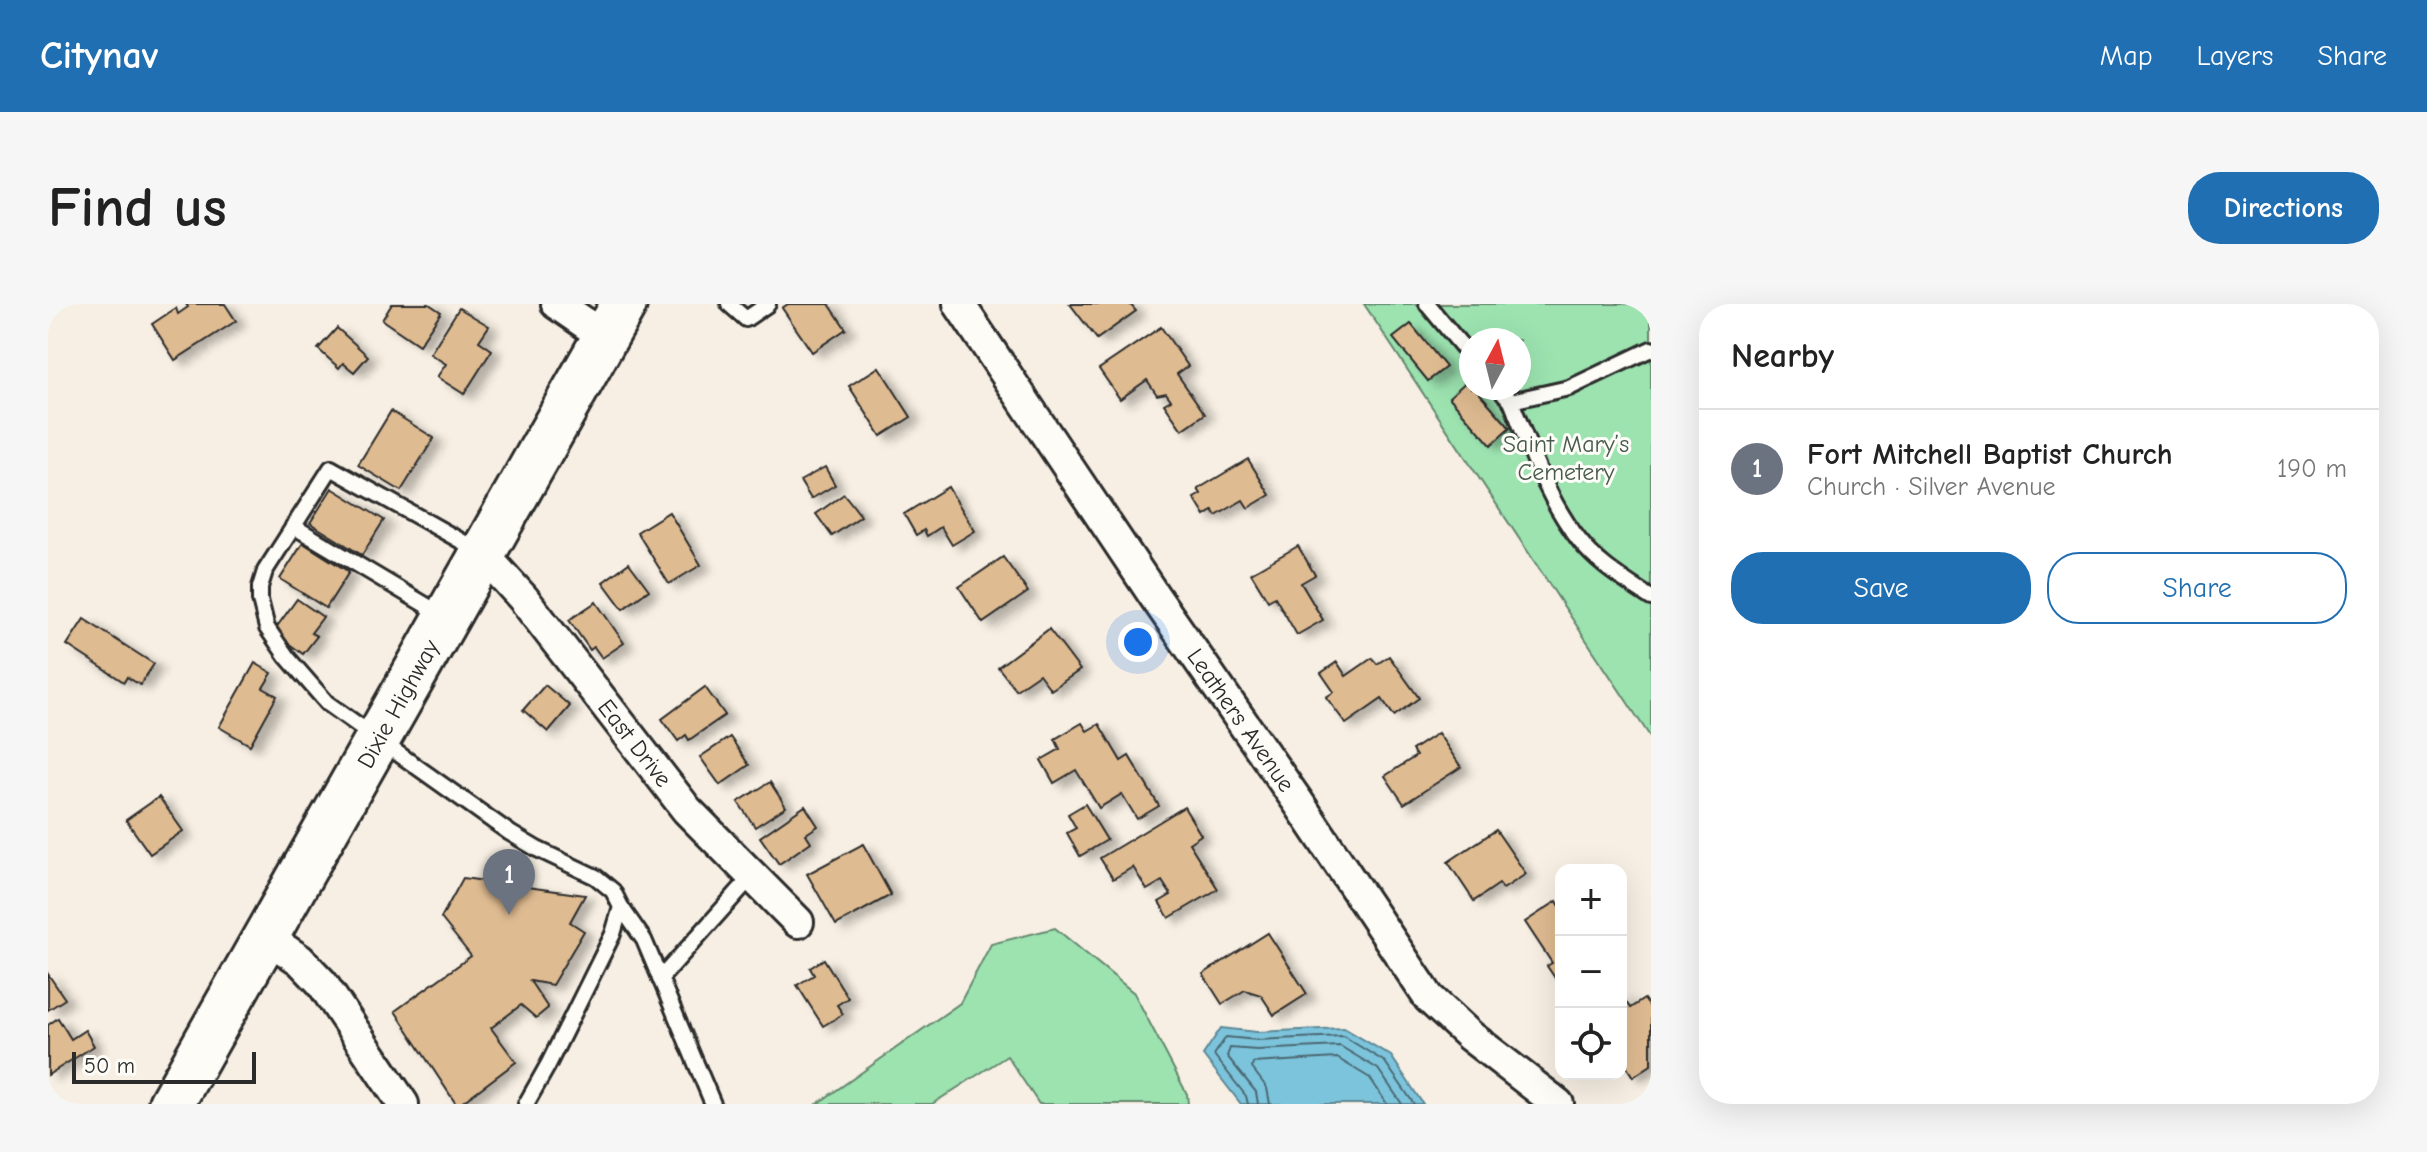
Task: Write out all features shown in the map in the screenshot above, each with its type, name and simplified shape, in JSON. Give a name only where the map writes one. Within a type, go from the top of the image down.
[{"type":"main road","name":"Dixie Highway","points":[[171,1104],[615,320]]},
{"type":"street","points":[[557,304],[615,320]]},
{"type":"street","name":"Leathers Avenue","points":[[959,304],[1429,998],[1470,1036],[1558,1104]]},
{"type":"street","name":"East Drive","points":[[483,554],[523,598],[687,810],[798,922]]},
{"type":"street","points":[[266,937],[300,960],[322,983],[403,1104]]},
{"type":"lane","points":[[729,304],[746,319],[768,304]]},
{"type":"lane","points":[[1427,304],[1459,343]]},
{"type":"lane","points":[[1651,349],[1569,388],[1511,401],[1558,509],[1580,542],[1604,566],[1651,598]]},
{"type":"lane","points":[[483,554],[331,468],[265,571],[260,600],[267,628],[287,657],[327,703],[510,833],[596,877],[613,891],[644,940],[713,1104]]},
{"type":"lane","points":[[293,526],[447,617]]},
{"type":"lane","points":[[660,979],[752,876]]},
{"type":"lane","points":[[526,1104],[613,934],[621,907]]},
{"type":"green space","name":"Saint Mary’s Cemetery","points":[[1364,304],[1651,304],[1651,738]]},
{"type":"green space","points":[[1055,928],[1134,993],[1187,1094],[1188,1104],[1039,1104],[1007,1056],[932,1104],[817,1104],[960,1003],[991,944]]},
{"type":"water","points":[[1221,1028],[1257,1032],[1344,1028],[1391,1056],[1423,1104],[1241,1104],[1203,1055]]},
{"type":"building","points":[[186,304],[225,304],[236,321],[175,360],[152,324],[176,308],[178,314],[188,307]]},
{"type":"building","points":[[392,304],[429,304],[441,312],[419,345],[382,320]]},
{"type":"building","points":[[788,304],[829,304],[846,329],[812,352],[782,308]]},
{"type":"building","points":[[1070,304],[1130,304],[1136,311],[1097,339]]},
{"type":"building","points":[[459,308],[489,326],[479,341],[492,350],[464,394],[437,377],[446,364],[430,354]]},
{"type":"building","points":[[1411,324],[1446,367],[1428,381],[1393,338]]},
{"type":"building","points":[[1161,327],[1188,366],[1177,374],[1205,414],[1182,430],[1164,404],[1171,400],[1166,393],[1157,395],[1147,380],[1120,399],[1099,369]]},
{"type":"building","points":[[337,328],[368,356],[354,372],[343,363],[339,368],[318,349]]},
{"type":"building","points":[[879,367],[911,417],[881,436],[849,386]]},
{"type":"building","points":[[1459,388],[1459,400],[1486,400],[1510,428],[1491,445],[1449,397]]},
{"type":"building","points":[[391,411],[434,438],[401,491],[358,465]]},
{"type":"building","points":[[1248,459],[1270,495],[1248,508],[1243,500],[1216,516],[1213,511],[1205,516],[1194,498],[1201,494],[1198,489]]},
{"type":"building","points":[[825,467],[835,485],[811,499],[800,481]]},
{"type":"building","points":[[948,487],[975,531],[952,545],[941,527],[927,536],[924,530],[916,535],[904,514]]},
{"type":"building","points":[[332,488],[384,520],[362,555],[310,523]]},
{"type":"building","points":[[844,494],[861,516],[832,536],[816,514]]},
{"type":"building","points":[[669,512],[701,565],[669,584],[637,532]]},
{"type":"building","points":[[303,543],[349,572],[326,608],[280,579]]},
{"type":"building","points":[[1298,546],[1315,575],[1301,583],[1323,620],[1297,635],[1275,597],[1268,601],[1251,573]]},
{"type":"building","points":[[1003,557],[1028,592],[983,623],[959,587]]},
{"type":"building","points":[[629,563],[649,590],[623,609],[603,582]]},
{"type":"building","points":[[297,599],[323,617],[311,633],[317,636],[303,654],[273,632]]},
{"type":"building","points":[[596,602],[624,643],[602,658],[594,647],[590,650],[569,620]]},
{"type":"building","points":[[84,619],[154,664],[140,685],[127,677],[124,682],[67,645]]},
{"type":"building","points":[[1049,629],[1080,670],[1051,690],[1039,674],[1016,690],[998,667]]},
{"type":"building","points":[[1389,656],[1419,698],[1394,716],[1382,699],[1346,724],[1326,697],[1334,692],[1321,673],[1337,662],[1346,676],[1372,658],[1377,664]]},
{"type":"building","points":[[255,663],[272,673],[263,688],[277,696],[250,745],[219,727]]},
{"type":"building","points":[[545,685],[570,706],[548,732],[523,710]]},
{"type":"building","points":[[705,687],[725,715],[689,740],[686,735],[678,741],[662,719]]},
{"type":"building","points":[[1082,723],[1087,731],[1099,724],[1121,761],[1129,756],[1159,806],[1137,819],[1122,794],[1099,808],[1076,770],[1054,783],[1041,760],[1060,749],[1055,739]]},
{"type":"building","points":[[1438,733],[1461,767],[1404,804],[1385,776],[1416,756],[1412,750]]},
{"type":"building","points":[[730,737],[749,765],[720,785],[700,757]]},
{"type":"building","points":[[770,782],[786,807],[755,827],[738,802]]},
{"type":"building","points":[[159,797],[183,831],[150,854],[126,820]]},
{"type":"building","points":[[1085,804],[1107,840],[1080,856],[1067,833],[1076,828],[1068,814]]},
{"type":"building","points":[[805,806],[818,826],[806,834],[811,842],[779,864],[760,837]]},
{"type":"building","points":[[1184,807],[1201,835],[1189,843],[1218,889],[1169,918],[1159,902],[1171,895],[1162,881],[1147,890],[1133,867],[1113,879],[1100,858]]},
{"type":"building","points":[[1496,830],[1526,874],[1503,889],[1499,884],[1474,901],[1448,862]]},
{"type":"building","points":[[863,844],[891,895],[836,925],[807,874]]},
{"type":"building","points":[[463,878],[585,895],[570,922],[584,931],[552,985],[530,981],[548,1008],[536,1018],[521,1005],[491,1028],[516,1062],[456,1104],[395,1011],[471,956],[441,918]]},
{"type":"building","points":[[1555,902],[1555,978],[1547,966],[1552,963],[1525,922]]},
{"type":"building","points":[[1268,933],[1307,994],[1274,1015],[1261,995],[1245,990],[1222,1004],[1203,974]]},
{"type":"building","points":[[824,959],[848,998],[837,1005],[843,1014],[823,1026],[797,985],[814,975],[810,968]]},
{"type":"building","points":[[48,974],[65,999],[48,1010]]},
{"type":"building","points":[[1644,999],[1651,1009],[1651,1065],[1633,1077],[1627,1068],[1627,1003],[1630,1008]]},
{"type":"building","points":[[58,1018],[71,1039],[85,1030],[94,1046],[48,1075],[48,1025]]},
{"type":"place","name":"Fort Mitchell Baptist Church","points":[[509,915]]}]
